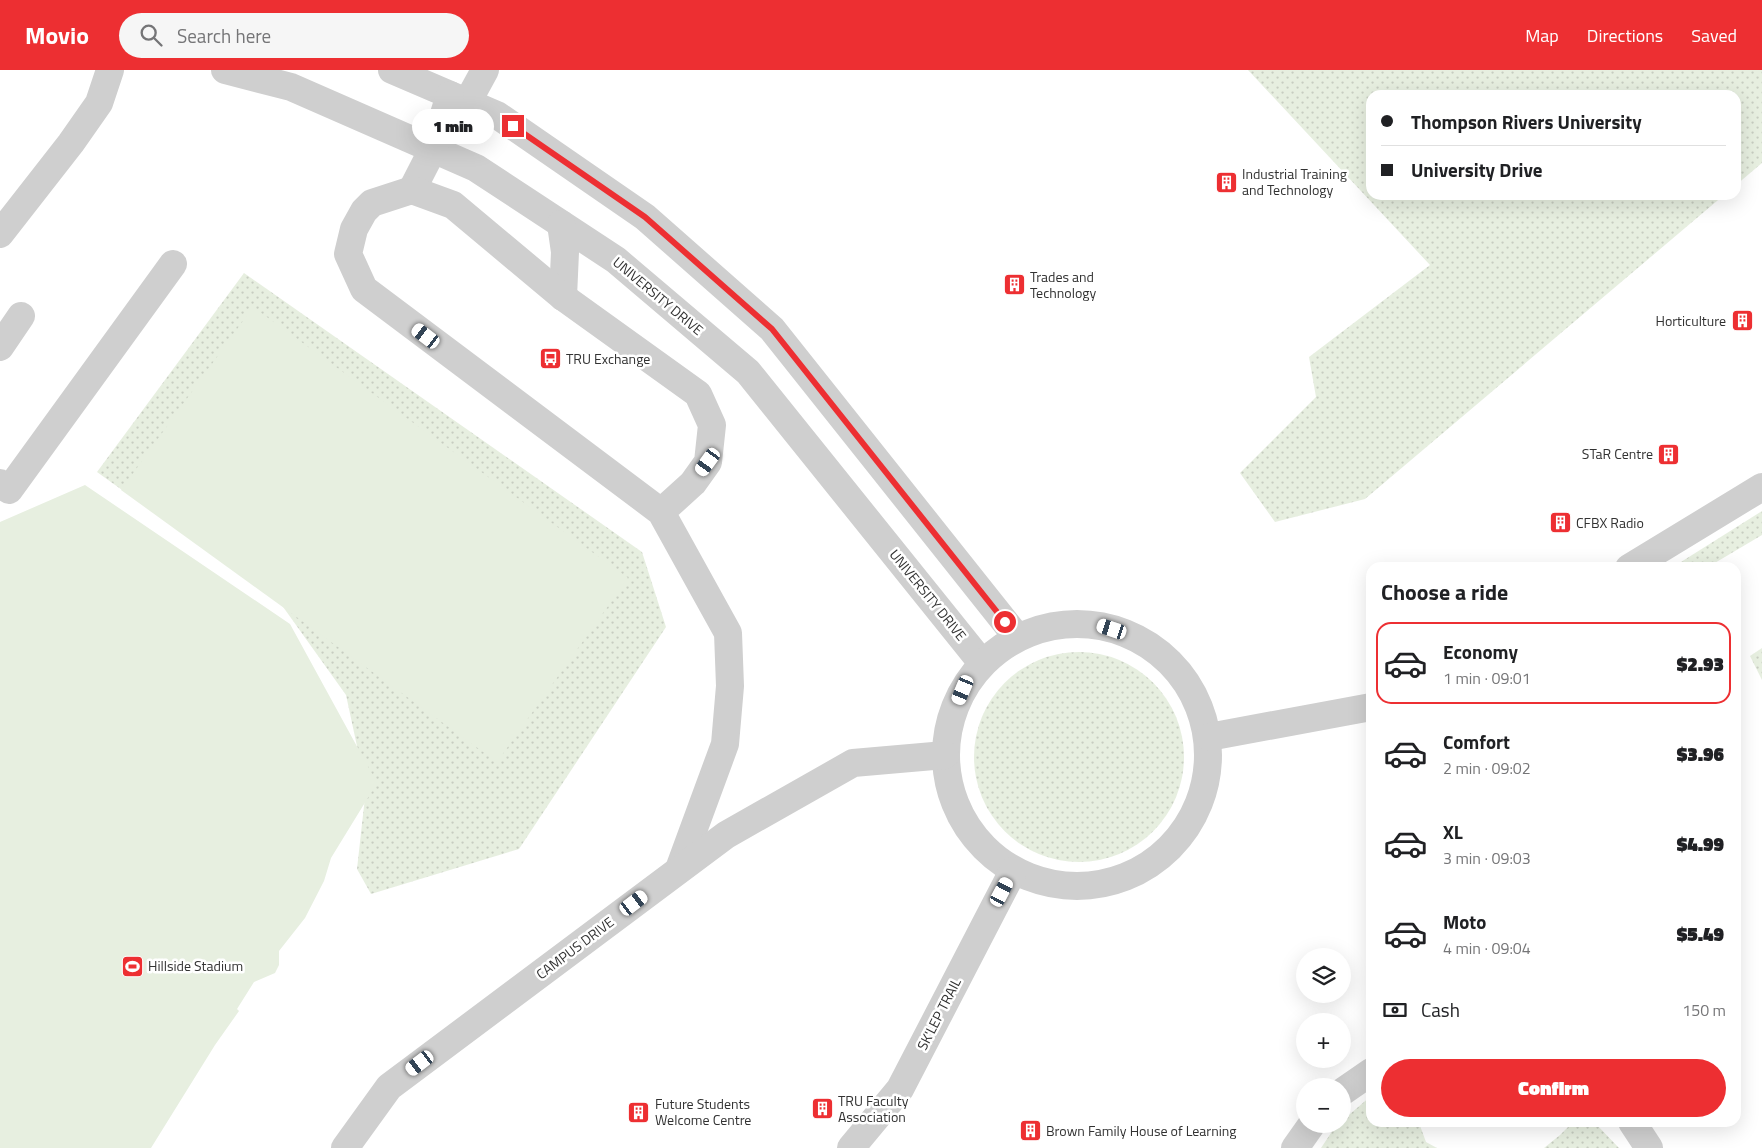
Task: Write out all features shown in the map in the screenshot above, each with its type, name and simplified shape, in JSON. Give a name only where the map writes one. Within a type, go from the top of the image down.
[{"type":"street","points":[[0,234],[71,143],[99,102],[110,70]]},
{"type":"street","name":"UNIVERSITY DRIVE","points":[[225,70],[291,87],[476,168],[616,260],[748,372],[982,664]]},
{"type":"street","points":[[392,70],[497,115],[645,217],[772,329],[1017,637]]},
{"type":"street","points":[[412,190],[459,99],[485,70]]},
{"type":"street","points":[[661,512],[693,484],[708,462],[712,425],[698,394],[563,298],[453,205],[412,190],[372,203],[364,210],[354,229],[348,254],[364,289],[661,512],[728,633],[730,686],[725,744],[679,869]]},
{"type":"street","points":[[562,224],[566,252],[563,298]]},
{"type":"street","points":[[0,483],[9,490],[173,264]]},
{"type":"street","points":[[0,347],[21,316]]},
{"type":"street","points":[[1639,562],[1762,487]]},
{"type":"street","points":[[1057,624],[1099,625],[1138,638],[1172,663],[1196,697],[1209,737],[1207,779],[1194,819],[1168,852],[1134,875],[1094,887],[1052,885],[1013,871],[985,850],[964,822],[950,790],[945,755],[950,721],[963,690],[982,664],[1017,637],[1057,624]]},
{"type":"street","points":[[1209,737],[1366,708]]},
{"type":"street","name":"CAMPUS DRIVE","points":[[345,1148],[389,1087],[726,835],[853,763],[945,755]]},
{"type":"street","name":"SK'LEP TRAIL","points":[[851,1148],[900,1089],[1013,871]]},
{"type":"street","points":[[1351,1086],[1366,1075]]},
{"type":"street","points":[[1635,1127],[1649,1148]]},
{"type":"street","points":[[1295,1148],[1306,1133]]},
{"type":"green space","points":[[1248,70],[1762,70],[1762,163],[1741,181],[1741,90],[1366,90],[1366,196]]},
{"type":"green space","points":[[1369,200],[1718,200],[1365,499],[1275,522],[1240,473],[1316,397],[1309,357],[1430,265]]},
{"type":"green space","points":[[244,273],[642,552],[666,627],[519,849],[371,894],[357,869],[366,788],[346,695],[281,604],[97,472]]},
{"type":"green space","points":[[253,307],[628,578],[497,762],[121,490]]},
{"type":"green space","name":"Hillside Stadium","points":[[85,485],[290,624],[377,783],[331,858],[324,881],[305,918],[279,951],[279,965],[275,973],[254,982],[237,1009],[239,1011],[215,1045],[151,1148],[0,1148],[0,522]]},
{"type":"green space","points":[[1762,511],[1762,535],[1716,562],[1681,562]]},
{"type":"green space","points":[[1762,648],[1762,680],[1750,656]]},
{"type":"green space","points":[[1069,652],[1089,652],[1110,656],[1129,664],[1146,676],[1160,690],[1172,707],[1180,726],[1184,757],[1180,788],[1172,807],[1160,824],[1146,838],[1129,850],[1110,858],[1089,862],[1069,862],[1048,858],[1029,850],[1012,838],[998,824],[986,807],[978,788],[974,767],[974,747],[978,726],[986,707],[998,690],[1012,676],[1029,664],[1048,656]]},
{"type":"green space","points":[[1366,1100],[1366,1127],[1420,1127],[1426,1142],[1437,1148],[1321,1148],[1331,1133],[1351,1133],[1351,1113]]},
{"type":"green space","points":[[1568,1127],[1599,1127],[1619,1148],[1544,1148]]},
{"type":"place","name":"Industrial Training and Technology","points":[[1226,182]]},
{"type":"place","name":"Trades and Technology","points":[[1014,285]]},
{"type":"place","name":"Horticulture","points":[[1742,321]]},
{"type":"place","name":"TRU Exchange","points":[[550,359]]},
{"type":"place","name":"STaR Centre","points":[[1669,454]]},
{"type":"place","name":"CFBX Radio","points":[[1560,523]]},
{"type":"place","name":"Hillside Stadium","points":[[132,966]]},
{"type":"place","name":"TRU Faculty Association","points":[[822,1109]]},
{"type":"place","name":"Future Students Welcome Centre","points":[[639,1112]]},
{"type":"place","name":"Brown Family House of Learning","points":[[1030,1131]]},
{"type":"route","points":[[513,126],[645,217],[772,329],[1005,622]]}]
